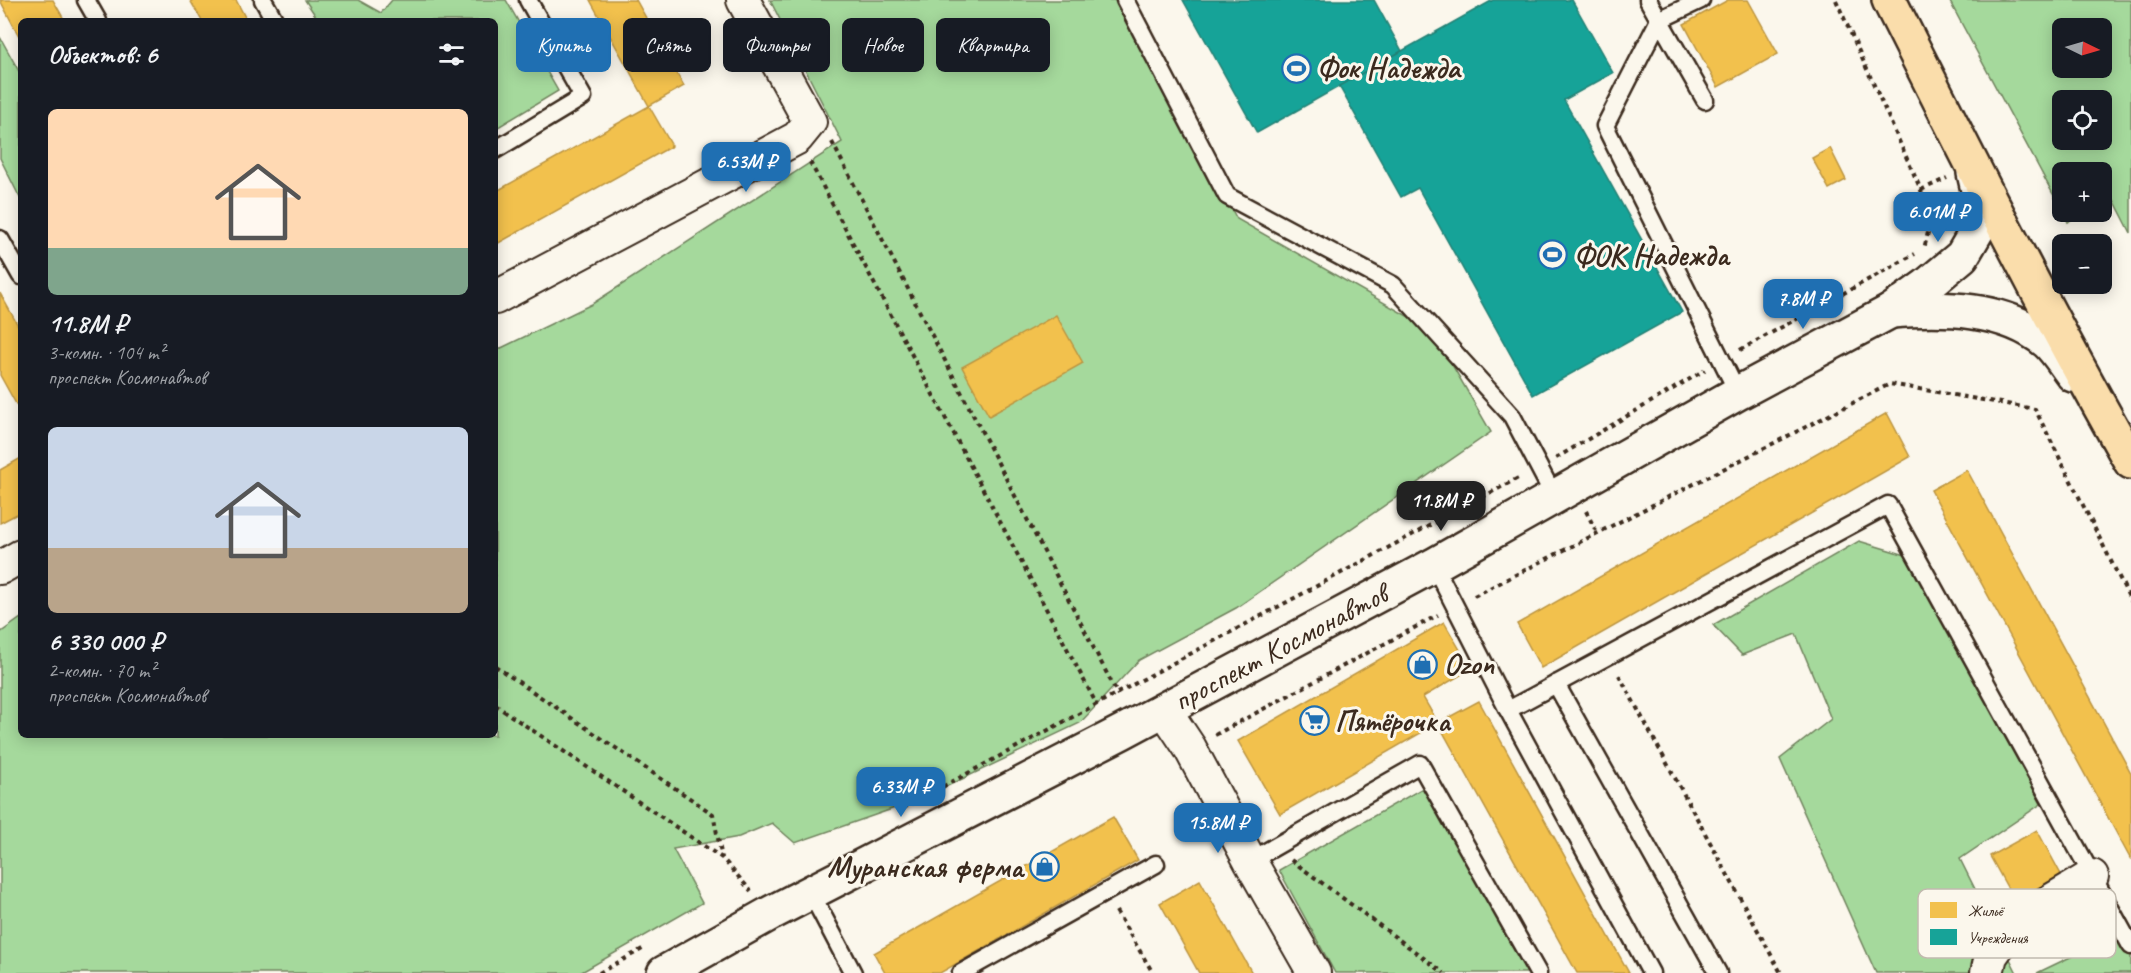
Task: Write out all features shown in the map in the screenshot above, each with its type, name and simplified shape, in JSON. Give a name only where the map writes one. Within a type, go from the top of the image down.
[{"type":"main road","points":[[1889,0],[1973,166],[2131,462]]},
{"type":"main road","name":"проспект Космонавтов","points":[[664,973],[771,913],[1164,709],[1434,565],[1738,393],[1891,311],[1962,256],[1979,226],[1981,203],[1973,166]]},
{"type":"main road","points":[[1891,311],[1932,308],[1971,312],[2008,320],[2048,343],[2101,409]]},
{"type":"street","points":[[498,296],[797,138],[810,122],[742,0]]},
{"type":"street","points":[[0,568],[18,558]]},
{"type":"street","points":[[1164,709],[1261,854],[1314,973]]},
{"type":"street","points":[[2070,889],[2092,876]]},
{"type":"street","points":[[1987,973],[1991,958]]},
{"type":"lane","points":[[86,0],[96,18]]},
{"type":"lane","points":[[263,0],[273,18]]},
{"type":"lane","points":[[498,148],[583,97],[528,0]]},
{"type":"lane","points":[[1125,0],[1227,195],[1393,285],[1512,416],[1555,498]]},
{"type":"lane","points":[[1648,0],[1705,100]]},
{"type":"lane","points":[[1701,0],[1659,20],[1605,126],[1738,393]]},
{"type":"lane","points":[[0,239],[18,271]]},
{"type":"lane","points":[[1508,711],[1888,505],[2099,889]]},
{"type":"lane","points":[[1434,565],[1508,711],[1651,973]]},
{"type":"lane","points":[[1556,684],[1718,973]]},
{"type":"lane","points":[[1261,854],[1420,764],[1538,973]]},
{"type":"lane","points":[[961,973],[1156,864]]},
{"type":"lane","points":[[811,893],[854,973]]},
{"type":"lane","points":[[2116,919],[2131,946]]},
{"type":"path","points":[[797,138],[1097,705],[1539,467],[1721,361],[1924,249],[1930,224],[1921,190],[1836,0]]},
{"type":"path","points":[[831,142],[1118,695]]},
{"type":"path","points":[[1190,748],[1455,606],[1890,384],[2035,410],[2131,602]]},
{"type":"path","points":[[1608,656],[1781,973]]},
{"type":"path","points":[[498,668],[712,814],[722,858]]},
{"type":"path","points":[[498,707],[722,858],[771,913]]},
{"type":"path","points":[[1261,854],[1444,973]]},
{"type":"path","points":[[1105,892],[1153,973]]},
{"type":"green space","points":[[305,0],[358,0],[381,13],[392,0],[506,0],[516,18],[516,72],[547,72],[558,91],[498,127],[498,18],[317,18]]},
{"type":"green space","points":[[770,0],[1117,0],[1237,219],[1432,330],[1491,432],[1236,608],[1139,660],[1080,723],[918,800],[795,843],[772,823],[739,837],[673,849],[702,903],[580,973],[0,973],[0,633],[18,620],[18,738],[498,738],[498,350],[592,304],[842,142],[807,72],[830,72],[830,18],[779,18]]},
{"type":"green space","points":[[1949,0],[2131,0],[2131,233],[2112,196],[2112,162],[2052,162],[2052,192]]},
{"type":"green space","points":[[0,37],[18,70],[18,194],[0,158]]},
{"type":"green space","points":[[1859,541],[1912,557],[2041,804],[1960,859],[1975,889],[1918,889],[1918,958],[2010,958],[2017,973],[1876,973],[1780,759],[1831,719],[1796,634],[1742,655],[1713,625]]},
{"type":"green space","points":[[1428,785],[1532,973],[1335,973],[1279,870]]},
{"type":"green space","points":[[2131,928],[2131,973],[2037,973],[2068,958],[2116,958],[2116,935]]},
{"type":"building: Жильё","points":[[0,0],[53,0],[63,18],[18,18],[18,34]]},
{"type":"building: Жильё","points":[[190,0],[236,0],[245,18],[200,18]]},
{"type":"building: Жильё","points":[[590,0],[636,0],[646,18],[623,18],[623,59],[611,38],[611,18],[600,18]]},
{"type":"building: Жильё","points":[[1728,0],[1748,0],[1778,54],[1718,87],[1684,24]]},
{"type":"building: Жильё","points":[[630,72],[676,72],[684,86],[649,106]]},
{"type":"building: Жильё","points":[[649,106],[672,146],[498,243],[498,190]]},
{"type":"building: Жильё","points":[[1830,148],[1846,180],[1829,189],[1812,158]]},
{"type":"building: Жильё","points":[[0,293],[18,326],[18,408],[0,375]]},
{"type":"building: Жильё","points":[[1056,315],[1083,363],[989,416],[962,367]]},
{"type":"building: Жильё","points":[[1887,413],[1910,457],[1541,668],[1517,624]]},
{"type":"building: Жильё","points":[[18,460],[18,514],[0,523],[0,470]]},
{"type":"building: Жильё","points":[[1967,470],[2131,773],[2131,860],[1931,490]]},
{"type":"building: Жильё","points":[[1444,622],[1471,669],[1423,697],[1438,723],[1280,814],[1238,741]]},
{"type":"building: Жильё","points":[[1479,701],[1629,973],[1577,973],[1438,723]]},
{"type":"building: Жильё","points":[[1113,817],[1138,860],[940,973],[885,973],[874,953]]},
{"type":"building: Жильё","points":[[2037,830],[2065,882],[2052,889],[2008,889],[1990,856]]},
{"type":"building: Жильё","points":[[1200,880],[1252,973],[1199,973],[1160,903]]},
{"type":"building: Учреждения","name":"Фок Надежда","points":[[1183,0],[1374,0],[1402,51],[1257,133]]},
{"type":"building: Учреждения","name":"ФОК Надежда","points":[[1493,0],[1572,0],[1613,73],[1564,100],[1682,312],[1533,395],[1418,188],[1401,197],[1339,86]]},
{"type":"place","name":"Фок Надежда","points":[[1296,68]]},
{"type":"place","name":"ФОК Надежда","points":[[1553,255]]},
{"type":"place","name":"Ozon","points":[[1423,664]]},
{"type":"place","name":"Пятёрочка","points":[[1314,721]]},
{"type":"place","name":"Муранская ферма","points":[[1044,867]]}]
